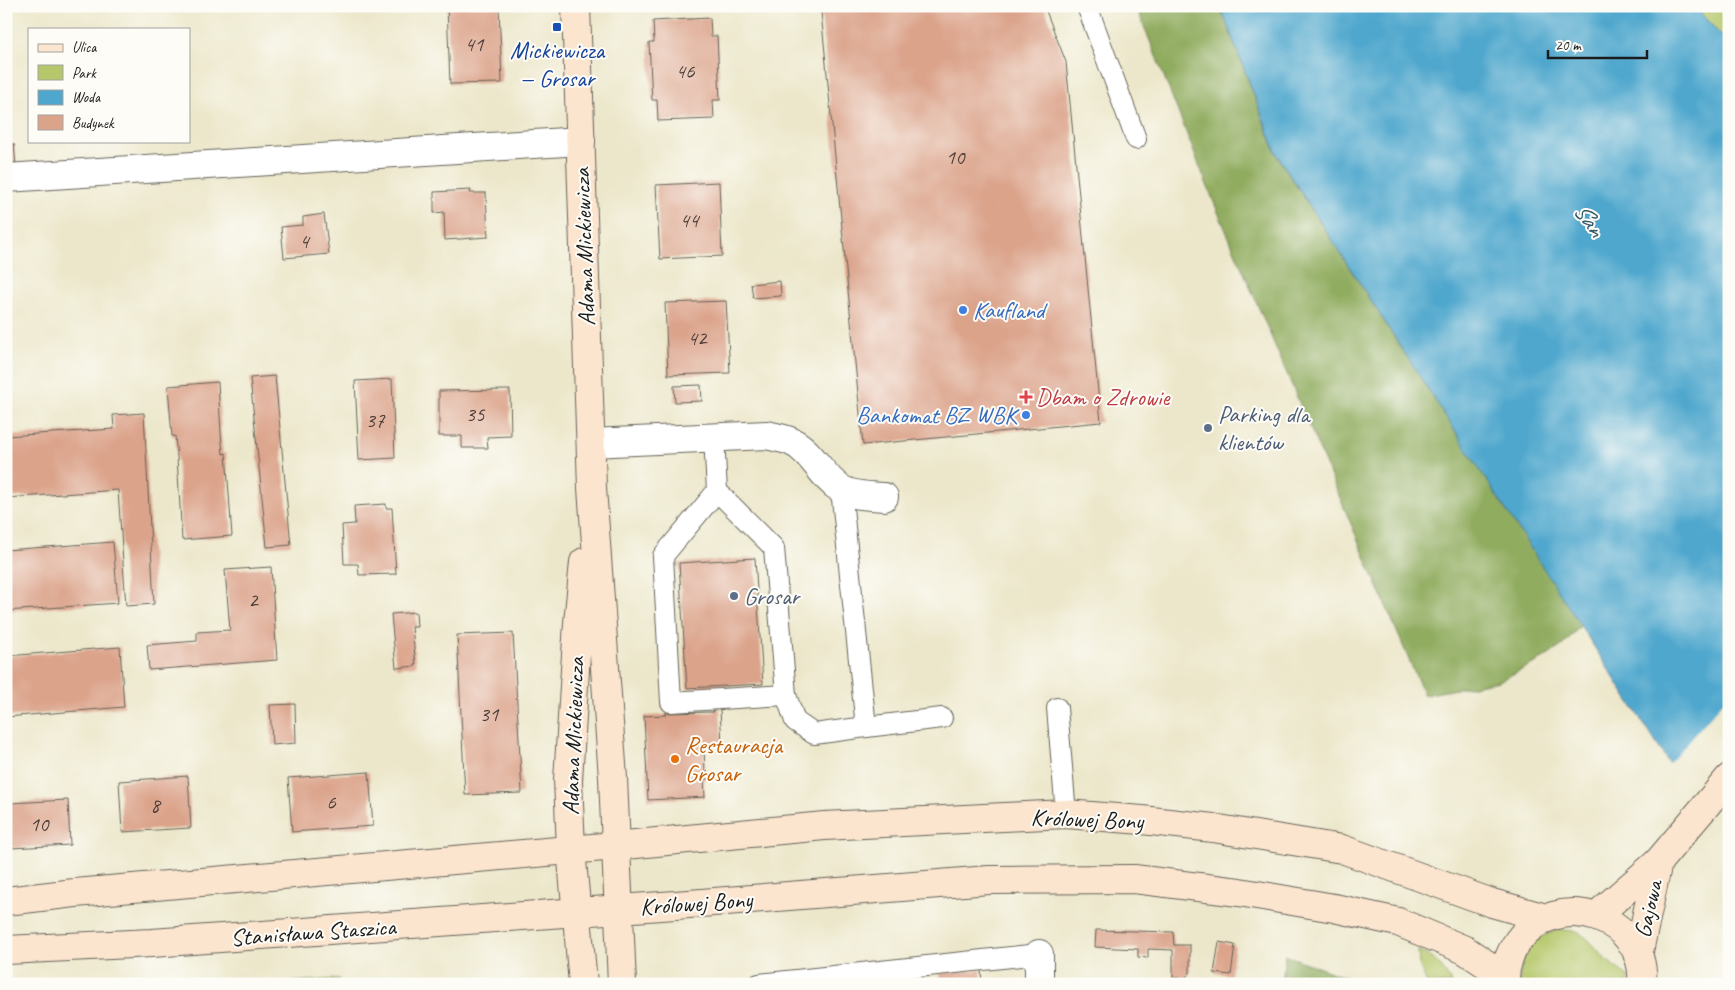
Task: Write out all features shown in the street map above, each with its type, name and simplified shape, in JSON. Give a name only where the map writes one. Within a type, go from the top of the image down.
[{"type":"main road","name":"Adama Mickiewicza","points":[[576,6],[592,488],[613,778],[622,984]]},
{"type":"main road","name":"Adama Mickiewicza","points":[[583,984],[571,849],[569,770],[578,623],[592,488]]},
{"type":"main road","name":"Gajowa","points":[[1596,916],[1658,862],[1729,778]]},
{"type":"main road","name":"Królowej Bony","points":[[615,846],[824,826],[1066,814],[1204,827],[1342,848],[1492,903],[1546,918]]},
{"type":"main road","points":[[6,901],[75,892],[615,846]]},
{"type":"main road","name":"Gajowa","points":[[1638,956],[1658,862]]},
{"type":"main road","name":"Królowej Bony","points":[[619,909],[989,880],[1134,879],[1248,894],[1334,908],[1398,922],[1465,950],[1505,980]]},
{"type":"main road","name":"Stanisława Staszica","points":[[6,950],[162,943],[619,909]]},
{"type":"main road","points":[[1505,980],[1507,961],[1513,948],[1522,935],[1533,925],[1562,913],[1579,913],[1596,916],[1609,922],[1621,931],[1631,943],[1638,956],[1642,984]]},
{"type":"street","points":[[6,178],[581,141]]},
{"type":"street","points":[[591,443],[767,435],[790,440],[806,453],[841,489],[861,495],[884,497]]},
{"type":"street","points":[[1039,954],[1039,984]]},
{"type":"lane","points":[[1087,6],[1136,139]]},
{"type":"lane","points":[[714,437],[716,490],[663,556],[670,702],[786,695]]},
{"type":"lane","points":[[841,489],[866,727]]},
{"type":"lane","points":[[716,490],[774,548],[786,695],[795,721],[814,734],[942,718]]},
{"type":"lane","points":[[1057,708],[1066,814]]},
{"type":"lane","points":[[759,984],[1039,954]]},
{"type":"green space","points":[[1136,6],[1220,6],[1277,156],[1581,625],[1563,645],[1543,659],[1499,681],[1424,695],[1215,205]]},
{"type":"green space","points":[[1694,6],[1729,6],[1729,44]]},
{"type":"green space","points":[[1557,930],[1573,931],[1584,936],[1609,962],[1628,976],[1629,984],[1520,984],[1522,965],[1530,947],[1541,937]]},
{"type":"green space","points":[[1418,951],[1438,964],[1451,984],[1427,984],[1419,964]]},
{"type":"green space","points":[[1285,955],[1350,979],[1350,984],[1297,984],[1282,981]]},
{"type":"green space","points":[[339,979],[339,984],[259,984]]},
{"type":"water","name":"San","points":[[1220,6],[1694,6],[1729,44],[1729,821],[1676,774],[1277,155]]},
{"type":"pier","points":[[1729,695],[1729,824],[1675,776],[1668,765]]},
{"type":"building","points":[[447,6],[499,6],[502,83],[450,84]]},
{"type":"building","points":[[882,6],[1044,6],[1066,62],[1101,422],[863,445],[821,12]]},
{"type":"building","points":[[710,18],[711,36],[717,36],[720,100],[713,100],[714,119],[658,121],[657,100],[652,100],[649,42],[654,42],[653,21]]},
{"type":"building","points":[[6,144],[14,144],[16,165],[6,166]]},
{"type":"building","points":[[719,182],[722,256],[660,259],[656,185]]},
{"type":"building","points":[[471,190],[470,193],[486,193],[488,237],[445,240],[444,212],[434,213],[434,192]]},
{"type":"building","points":[[324,214],[329,254],[284,258],[281,227],[303,225],[303,217]]},
{"type":"building","points":[[780,281],[781,296],[753,298],[751,284]]},
{"type":"building","points":[[726,301],[730,373],[668,375],[665,303]]},
{"type":"building","points":[[275,376],[291,545],[267,547],[250,378]]},
{"type":"building","points":[[392,379],[395,458],[359,460],[355,381]]},
{"type":"building","points":[[218,382],[221,433],[223,454],[226,453],[232,536],[182,540],[177,457],[175,436],[172,436],[168,386]]},
{"type":"building","points":[[701,385],[702,401],[675,402],[674,386]]},
{"type":"building","points":[[510,390],[511,436],[487,437],[488,448],[462,448],[462,436],[439,436],[439,391]]},
{"type":"building","points":[[144,413],[154,604],[126,606],[118,490],[6,498],[6,436],[114,429],[113,415]]},
{"type":"building","points":[[386,504],[386,508],[392,508],[396,574],[359,575],[358,564],[344,564],[342,525],[355,524],[354,506]]},
{"type":"building","points":[[113,542],[118,603],[6,611],[6,550]]},
{"type":"building","points":[[755,558],[763,684],[687,688],[679,563]]},
{"type":"building","points":[[271,567],[277,660],[149,670],[147,645],[197,641],[197,632],[230,630],[225,570]]},
{"type":"building","points":[[416,612],[417,627],[412,627],[416,666],[396,668],[391,614]]},
{"type":"building","points":[[513,633],[522,793],[465,795],[457,635]]},
{"type":"building","points":[[120,647],[124,707],[6,717],[6,656]]},
{"type":"building","points":[[295,704],[296,743],[272,745],[270,705]]},
{"type":"building","name":"Restauracja Grosar","points":[[713,709],[720,709],[722,744],[704,746],[705,772],[708,772],[709,779],[704,779],[705,797],[648,800],[644,716],[666,715],[665,713],[714,712]]},
{"type":"building","points":[[369,772],[373,826],[292,832],[288,778]]},
{"type":"building","points":[[188,776],[191,828],[122,832],[119,781]]},
{"type":"building","points":[[68,800],[70,845],[10,848],[9,803]]},
{"type":"building","points":[[1096,930],[1173,932],[1174,945],[1190,945],[1190,973],[1185,978],[1173,978],[1173,950],[1148,949],[1148,958],[1138,957],[1138,949],[1095,947]]},
{"type":"building","points":[[1219,942],[1235,945],[1231,975],[1214,973]]},
{"type":"building","points":[[981,970],[982,984],[941,984],[940,973]]},
{"type":"place","name":"Mickiewicza — Grosar","points":[[557,27]]},
{"type":"place","name":"Kaufland","points":[[963,310]]},
{"type":"place","name":"Dbam o Zdrowie","points":[[1026,397]]},
{"type":"place","name":"Bankomat BZ WBK","points":[[1026,415]]},
{"type":"place","name":"Parking dla klientów","points":[[1208,428]]},
{"type":"place","name":"Grosar","points":[[734,596]]},
{"type":"place","name":"Restauracja Grosar","points":[[675,759]]}]
